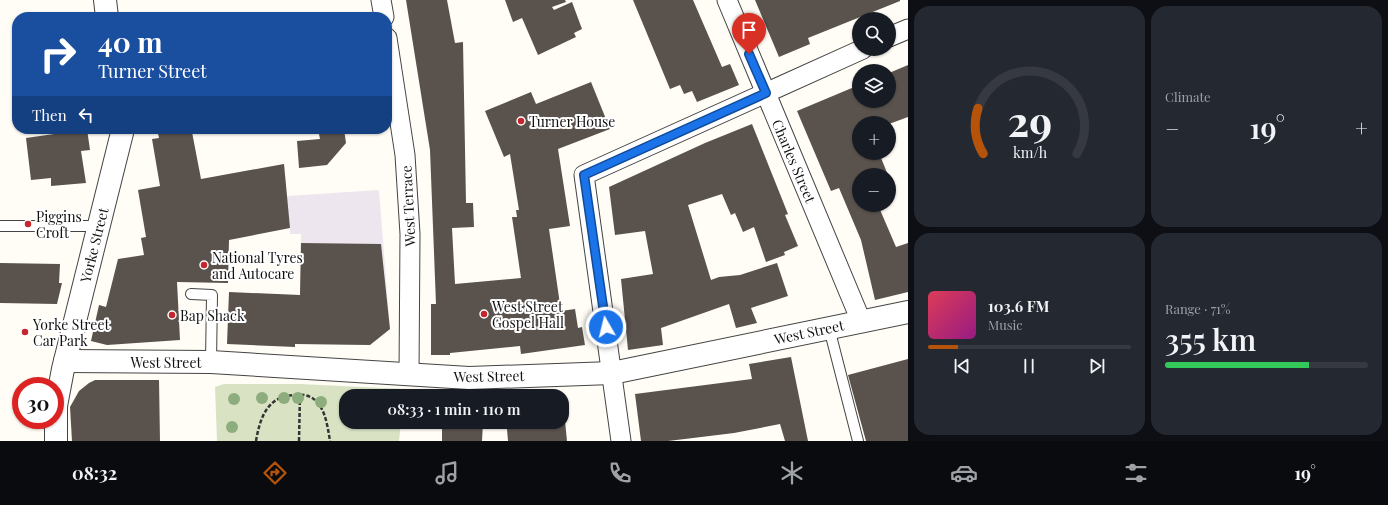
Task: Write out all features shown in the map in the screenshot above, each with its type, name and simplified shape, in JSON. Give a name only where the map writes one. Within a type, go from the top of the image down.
[{"type":"street","points":[[105,0],[106,12]]},
{"type":"street","points":[[381,0],[383,12]]},
{"type":"street","name":"Charles Street","points":[[727,0],[861,321]]},
{"type":"street","points":[[896,34],[908,29]]},
{"type":"street","points":[[620,441],[584,175],[852,54]]},
{"type":"street","name":"West Terrace","points":[[392,70],[405,155],[410,234],[410,375]]},
{"type":"street","name":"Yorke Street","points":[[62,377],[122,134]]},
{"type":"street","name":"West Street","points":[[65,362],[211,362],[469,378],[612,373],[908,312]]},
{"type":"lane","points":[[0,226],[99,226]]},
{"type":"lane","points":[[191,294],[212,295],[211,362]]},
{"type":"lane","points":[[829,328],[858,441]]},
{"type":"path","points":[[256,441],[260,420],[276,398],[300,394],[310,396],[318,404],[327,425],[330,441]]},
{"type":"path","points":[[298,441],[300,394]]},
{"type":"shaded area","points":[[284,164],[287,196],[379,190],[390,329],[370,345],[299,344],[301,234],[290,234],[290,228],[233,239],[222,175]]},
{"type":"green space","points":[[224,384],[300,384],[405,389],[339,389],[339,429],[400,429],[399,441],[217,441],[215,387]]},
{"type":"building","points":[[406,0],[447,0],[455,43],[463,42],[466,203],[473,203],[474,227],[452,228],[455,284],[521,278],[512,217],[517,217],[516,210],[519,210],[510,154],[504,157],[485,111],[531,92],[536,104],[591,82],[610,129],[558,149],[570,226],[549,229],[561,311],[575,309],[578,328],[582,327],[585,345],[521,354],[520,346],[450,353],[450,355],[431,355],[431,304],[436,304],[430,150]]},
{"type":"building","points":[[505,0],[565,0],[566,2],[552,7],[554,10],[572,2],[582,29],[574,33],[576,37],[538,55],[522,18],[513,22]]},
{"type":"building","points":[[633,0],[693,0],[722,67],[730,64],[739,85],[697,102],[692,91],[684,94],[680,85],[670,89]]},
{"type":"building","points":[[755,0],[900,0],[873,12],[852,12],[852,20],[808,38],[810,44],[779,57]]},
{"type":"building","points":[[908,65],[908,117],[896,121],[896,116],[852,116],[852,160],[882,160],[885,168],[852,168],[852,212],[881,212],[896,247],[908,243],[908,292],[875,300],[861,240],[839,188],[831,191],[797,111],[852,88],[852,108],[896,108],[896,70]]},
{"type":"building","points":[[752,124],[788,214],[785,215],[798,246],[784,252],[785,255],[766,262],[754,227],[743,232],[735,213],[731,215],[722,194],[688,205],[711,280],[719,277],[740,275],[777,263],[788,296],[751,308],[757,323],[736,328],[729,304],[661,328],[663,345],[628,350],[621,279],[653,274],[645,231],[615,235],[609,187],[705,143]]},
{"type":"building","points":[[54,134],[88,134],[90,150],[81,151],[86,183],[51,186],[51,178],[31,180],[26,138]]},
{"type":"building","points":[[158,134],[192,134],[201,179],[284,164],[290,228],[229,240],[228,283],[177,282],[180,340],[107,345],[91,341],[99,305],[106,307],[118,259],[144,255],[141,238],[146,237],[138,190],[160,186],[152,139],[159,138]]},
{"type":"building","points":[[319,134],[345,134],[346,143],[327,165],[299,168],[297,141],[320,139]]},
{"type":"building","points":[[301,243],[381,244],[390,329],[370,345],[295,344],[295,347],[227,344],[229,292],[300,295]]},
{"type":"building","points":[[0,263],[60,264],[59,283],[62,283],[57,304],[0,303]]},
{"type":"building","points":[[791,357],[808,441],[785,441],[780,424],[734,433],[668,441],[641,441],[635,394],[752,379],[749,364]]},
{"type":"building","points":[[908,359],[908,441],[866,441],[848,375]]},
{"type":"building","points":[[95,380],[159,380],[160,441],[72,441],[70,407],[79,391]]},
{"type":"building","points":[[442,429],[483,429],[482,441],[442,441]]},
{"type":"building","points":[[507,429],[566,429],[567,441],[508,441]]},
{"type":"place","name":"Turner House","points":[[521,121]]},
{"type":"place","name":"Piggins Croft","points":[[28,224]]},
{"type":"place","name":"National Tyres and Autocare","points":[[204,265]]},
{"type":"place","name":"West Street Gospel Hall","points":[[484,314]]},
{"type":"place","name":"Bap Shack","points":[[172,315]]},
{"type":"place","name":"Yorke Street Car Park","points":[[25,332]]},
{"type":"route","points":[[606,327],[584,175],[766,93],[749,54]]}]
